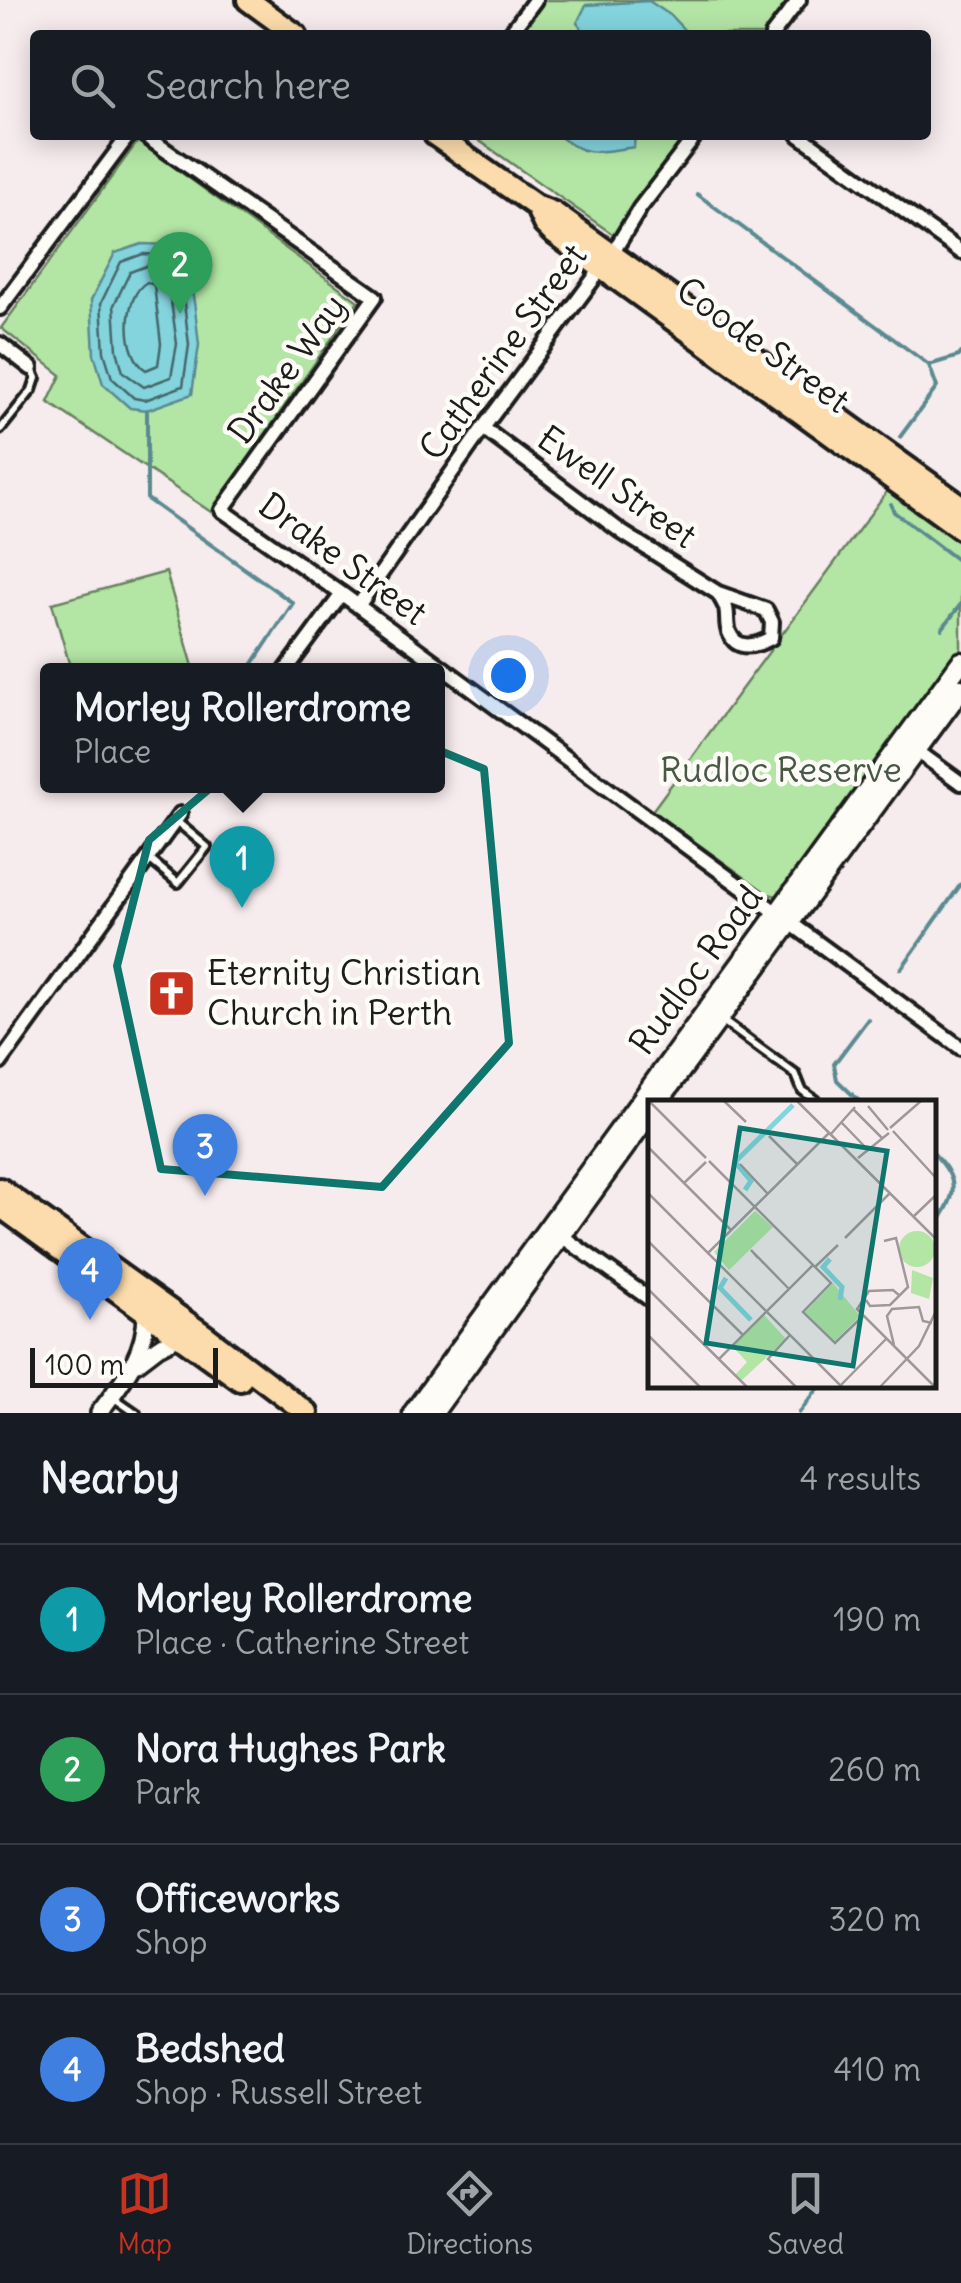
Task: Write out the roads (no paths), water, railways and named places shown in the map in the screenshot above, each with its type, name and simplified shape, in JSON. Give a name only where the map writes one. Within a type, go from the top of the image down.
[{"type":"main road","points":[[248,0],[289,30]]},
{"type":"main road","name":"Coode Street","points":[[443,140],[536,206],[554,213],[606,260],[961,529]]},
{"type":"main road","name":"Coode Street","points":[[606,260],[961,506]]},
{"type":"main road","name":"Rudloc Road","points":[[651,1100],[910,746],[961,662]]},
{"type":"main road","name":"Rudloc Road","points":[[910,746],[961,688]]},
{"type":"main road","name":"Rudloc Road","points":[[659,1100],[719,1019],[783,919]]},
{"type":"main road","name":"Rudloc Road","points":[[433,1413],[555,1231],[648,1104]]},
{"type":"main road","name":"Rudloc Road","points":[[414,1413],[648,1115]]},
{"type":"main road","points":[[0,1188],[179,1336],[286,1413]]},
{"type":"main road","points":[[0,1206],[158,1315],[207,1337],[307,1413]]},
{"type":"street","points":[[513,30],[535,0]]},
{"type":"street","points":[[776,30],[799,0]]},
{"type":"street","points":[[0,308],[125,140]]},
{"type":"street","name":"Drake Way","points":[[151,140],[375,297],[222,510]]},
{"type":"street","name":"Catherine Street","points":[[358,606],[692,140]]},
{"type":"street","points":[[806,140],[961,252]]},
{"type":"street","points":[[0,344],[32,368]]},
{"type":"street","name":"Ewell Street","points":[[483,428],[623,532],[718,593],[766,610],[772,622],[770,638],[756,646],[743,646],[731,638],[727,610],[718,593]]},
{"type":"street","name":"Drake Street","points":[[222,510],[435,663]]},
{"type":"street","points":[[291,663],[342,594]]},
{"type":"street","name":"Drake Street","points":[[445,670],[961,1048]]},
{"type":"street","points":[[910,746],[961,782]]},
{"type":"street","points":[[0,1063],[178,817]]},
{"type":"street","points":[[555,1231],[648,1298]]},
{"type":"street","points":[[99,1413],[134,1365],[146,1332],[158,1315]]},
{"type":"street","points":[[134,1365],[179,1336]]},
{"type":"lane","points":[[0,430],[32,390],[36,378],[32,368]]},
{"type":"lane","points":[[148,858],[178,883],[207,847],[178,817]]},
{"type":"lane","points":[[719,1019],[796,1074],[802,1090],[815,1100]]},
{"type":"lane","points":[[112,1396],[136,1413]]},
{"type":"water","points":[[649,1],[684,30],[583,30],[577,23],[586,5]]},
{"type":"water","points":[[564,140],[635,140],[634,147],[593,152]]},
{"type":"water","points":[[142,244],[172,245],[188,263],[199,345],[192,394],[147,410],[130,408],[103,384],[94,354],[91,300],[115,253]]},
{"type":"waterway","points":[[697,194],[929,365],[937,387],[900,437]]},
{"type":"waterway","points":[[929,365],[961,353]]},
{"type":"waterway","points":[[147,410],[147,499],[293,603],[253,663]]},
{"type":"waterway","points":[[891,504],[894,512],[961,563]]},
{"type":"waterway","points":[[942,629],[961,604]]},
{"type":"waterway","points":[[901,969],[961,884]]},
{"type":"waterway","points":[[858,1100],[837,1080],[834,1064],[868,1019]]},
{"type":"waterway","points":[[936,1156],[949,1172],[953,1189],[948,1207],[936,1225]]},
{"type":"waterway","points":[[799,1413],[818,1388]]},
{"type":"place","name":"Nora Hughes Park","points":[[180,314]]},
{"type":"place","name":"Morley Rollerdrome","points":[[242,908]]},
{"type":"place","name":"Eternity Christian Church in Perth","points":[[172,993]]},
{"type":"place","name":"Officeworks","points":[[205,1196]]},
{"type":"place","name":"Bedshed","points":[[90,1320]]},
{"type":"park label","name":"Rudloc Reserve","points":[[781,770]]}]
